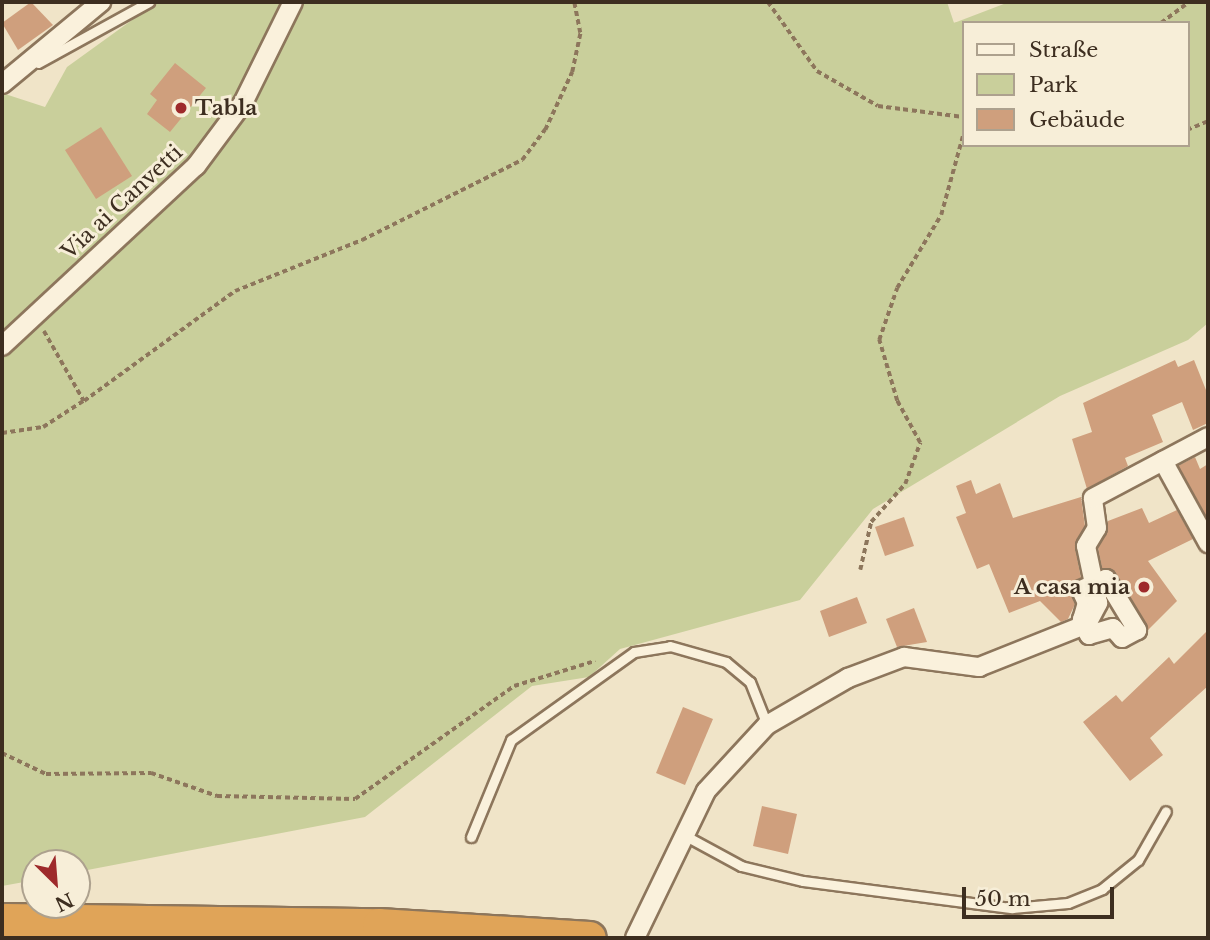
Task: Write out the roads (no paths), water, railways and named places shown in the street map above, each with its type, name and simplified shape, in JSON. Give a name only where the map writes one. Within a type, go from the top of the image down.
[{"type":"highway","points":[[6,920],[425,926],[590,938]]},
{"type":"street","points":[[2,84],[101,2]]},
{"type":"street","name":"Via ai Canvetti","points":[[2,346],[196,166],[243,103],[293,2]]},
{"type":"street","points":[[635,938],[706,791],[767,725],[848,678],[904,657],[979,667],[1076,629],[1098,603],[1097,579],[1086,546],[1097,528],[1093,498],[1208,437]]},
{"type":"street","points":[[1163,461],[1208,543]]},
{"type":"street","points":[[1076,629],[1089,635],[1113,628],[1122,638],[1137,630],[1106,579],[1097,579]]},
{"type":"lane","points":[[23,69],[149,2]]},
{"type":"lane","points":[[471,837],[511,740],[634,652],[670,646],[726,662],[750,682],[767,725]]},
{"type":"lane","points":[[684,835],[741,866],[803,881],[1012,908],[1068,902],[1102,889],[1138,860],[1166,811]]},
{"type":"lane","points":[[164,921],[246,938]]},
{"type":"lane","points":[[356,938],[425,926]]},
{"type":"place","name":"Tabla","points":[[181,108]]},
{"type":"place","name":"A casa mia","points":[[1144,587]]}]
